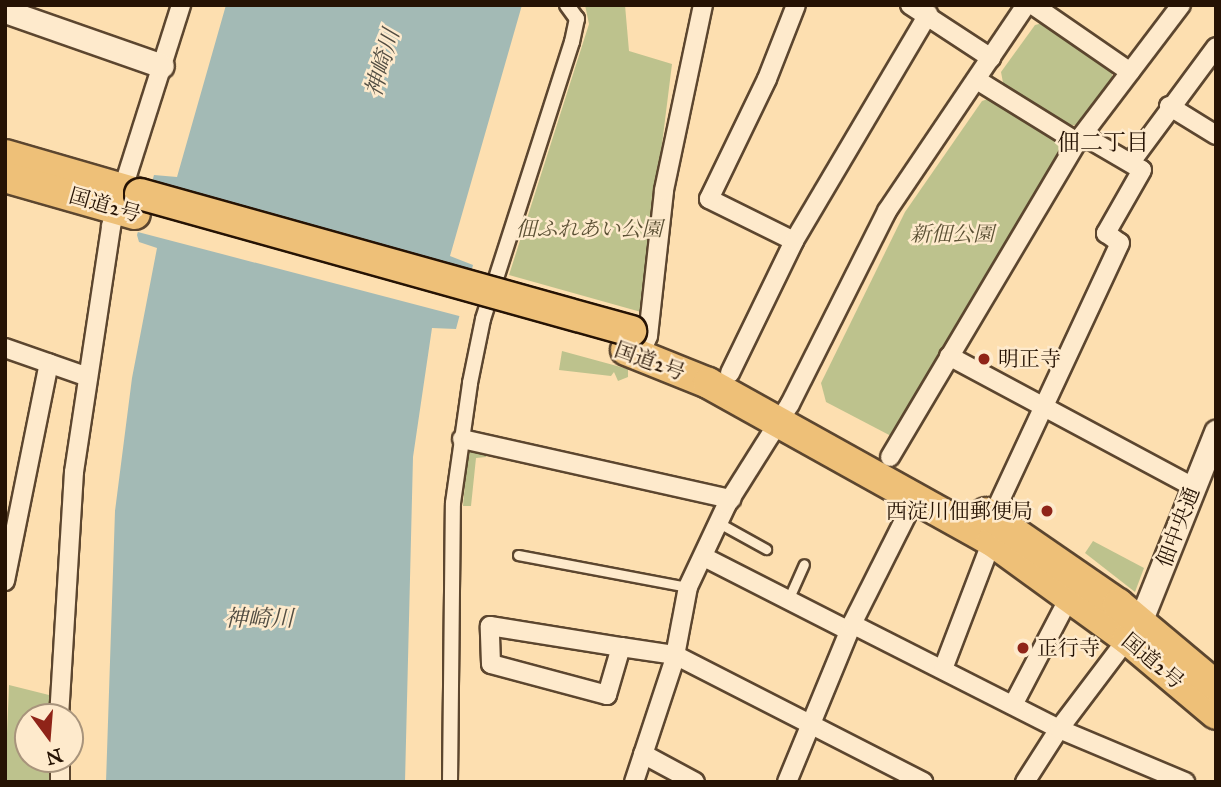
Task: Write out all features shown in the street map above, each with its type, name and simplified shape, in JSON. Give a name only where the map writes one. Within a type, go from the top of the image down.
[{"type":"highway","name":"国道2号","points":[[5,155],[128,201]]},
{"type":"highway","name":"国道2号","points":[[5,177],[128,201],[636,343],[730,373],[784,412],[917,495],[992,529],[1070,596],[1134,631],[1216,714]]},
{"type":"highway","name":"国道2号","points":[[636,343],[784,412],[890,457],[1134,631],[1216,686]]},
{"type":"street","points":[[61,703],[68,540],[88,377],[128,201],[180,5]]},
{"type":"street","points":[[450,782],[453,503],[462,439],[483,319],[572,42],[577,19],[567,5]]},
{"type":"street","points":[[636,343],[664,190],[703,5]]},
{"type":"street","points":[[794,241],[709,199],[767,79],[796,5]]},
{"type":"street","points":[[910,5],[928,14],[991,58]]},
{"type":"street","points":[[634,782],[675,655],[688,587],[731,499],[784,412],[887,211],[1027,5]]},
{"type":"street","points":[[1033,5],[1130,72]]},
{"type":"street","points":[[890,457],[1077,142],[1181,5]]},
{"type":"street","points":[[5,11],[162,66]]},
{"type":"street","points":[[730,373],[794,241],[928,14]]},
{"type":"street","points":[[1131,162],[1169,106],[1216,47]]},
{"type":"street","points":[[943,669],[992,529],[1044,406],[1120,243],[1106,233],[1142,170],[1089,139],[1077,142],[977,80]]},
{"type":"street","points":[[1169,106],[1216,135]]},
{"type":"street","points":[[5,348],[88,377]]},
{"type":"street","points":[[949,356],[1193,487]]},
{"type":"street","points":[[5,581],[49,363]]},
{"type":"street","name":"佃中央通","points":[[1134,631],[1216,432]]},
{"type":"street","points":[[462,439],[731,499]]},
{"type":"street","points":[[787,782],[850,627],[917,495]]},
{"type":"street","points":[[704,557],[788,602],[943,669],[1059,729],[1185,782]]},
{"type":"street","points":[[1013,705],[1070,596]]},
{"type":"street","points":[[621,647],[607,695],[491,664],[490,626],[675,655],[811,722],[923,782]]},
{"type":"street","points":[[1026,782],[1059,729],[1134,631]]},
{"type":"street","points":[[643,754],[695,782]]},
{"type":"lane","points":[[719,523],[766,549]]},
{"type":"lane","points":[[518,555],[688,587]]},
{"type":"lane","points":[[788,602],[804,564]]},
{"type":"green space","name":"佃ふれあい公園","points":[[585,5],[625,5],[629,51],[672,64],[641,312],[509,275],[589,24]]},
{"type":"green space","points":[[1043,23],[1112,73],[1112,81],[1082,123],[1067,127],[1004,88],[1001,72],[1035,25]]},
{"type":"green space","name":"新佃公園","points":[[991,98],[1061,141],[1063,150],[893,437],[826,402],[821,383],[905,212],[982,101]]},
{"type":"green space","points":[[562,351],[628,369],[628,377],[618,381],[614,372],[611,376],[559,370]]},
{"type":"green space","points":[[477,446],[487,449],[486,457],[476,458],[471,506],[463,506],[468,450]]},
{"type":"green space","points":[[1093,541],[1144,568],[1135,592],[1085,553]]},
{"type":"green space","points":[[9,685],[53,696],[53,703],[14,703],[14,773],[52,773],[52,782],[5,782]]},
{"type":"water","name":"神崎川","points":[[226,5],[522,5],[450,256],[473,265],[456,329],[432,328],[413,457],[405,782],[106,782],[115,511],[132,378],[157,248],[139,242],[137,235],[154,175],[177,177]]},
{"type":"pier","points":[[148,185],[475,270],[463,317],[134,231]]},
{"type":"place","name":"明正寺","points":[[984,359]]},
{"type":"place","name":"西淀川佃郵便局","points":[[1047,511]]},
{"type":"place","name":"正行寺","points":[[1023,648]]},
{"type":"district","name":"佃二丁目","points":[[1103,142]]}]
